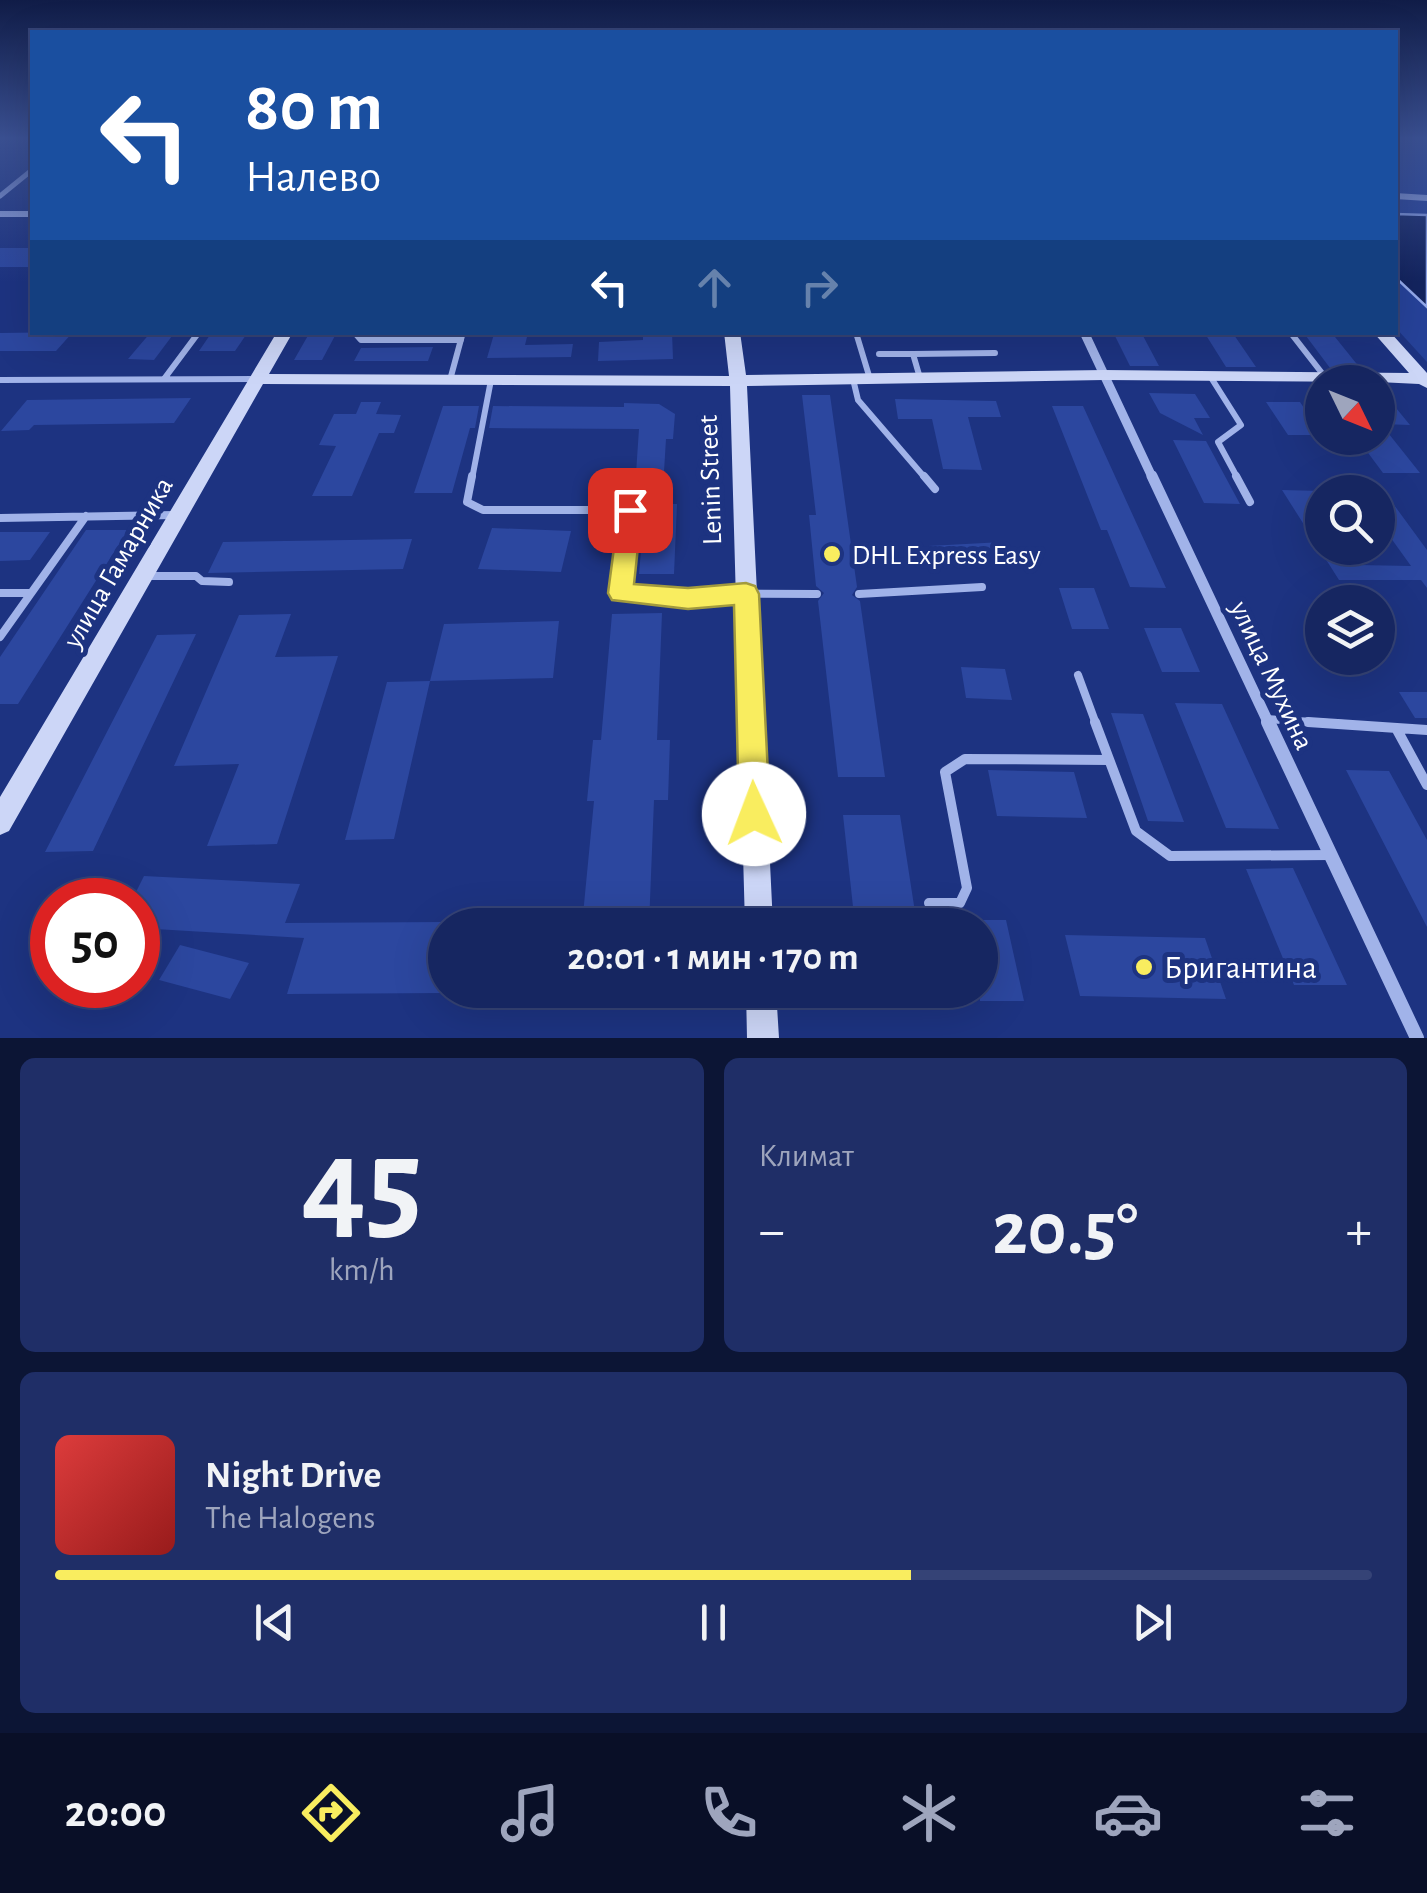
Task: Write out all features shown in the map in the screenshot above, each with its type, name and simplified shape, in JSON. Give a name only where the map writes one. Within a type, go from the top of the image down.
[{"type":"street","points":[[1398,196],[1427,198]]},
{"type":"street","points":[[0,214],[30,214]]},
{"type":"street","name":"улица Гамарника","points":[[0,822],[282,335]]},
{"type":"street","name":"Lenin Street","points":[[732,335],[738,382],[758,908]]},
{"type":"street","name":"улица Мухина","points":[[1085,335],[1418,1038]]},
{"type":"street","points":[[1385,335],[1425,381]]},
{"type":"street","points":[[258,379],[738,382],[1104,374],[1305,377]]},
{"type":"street","points":[[1395,380],[1425,381]]},
{"type":"street","points":[[762,1008],[763,1038]]},
{"type":"lane","points":[[164,380],[197,335]]},
{"type":"lane","points":[[357,335],[361,340],[462,336],[450,380]]},
{"type":"lane","points":[[1292,335],[1316,365]]},
{"type":"lane","points":[[857,336],[862,379],[858,400],[935,490]]},
{"type":"lane","points":[[879,354],[996,354]]},
{"type":"lane","points":[[913,354],[920,378]]},
{"type":"lane","points":[[1210,376],[1241,425],[1218,442],[1250,502]]},
{"type":"lane","points":[[0,380],[258,379]]},
{"type":"lane","points":[[491,380],[467,502],[483,510],[630,510],[620,593],[688,598],[817,594]]},
{"type":"lane","points":[[0,518],[179,515]]},
{"type":"lane","points":[[0,637],[86,516]]},
{"type":"lane","points":[[144,576],[196,576],[202,581],[229,582]]},
{"type":"lane","points":[[858,594],[982,587]]},
{"type":"lane","points":[[0,593],[31,593]]},
{"type":"lane","points":[[1078,675],[1136,832],[1170,856],[1331,855]]},
{"type":"lane","points":[[1267,720],[1427,730]]},
{"type":"lane","points":[[1396,728],[1427,785]]},
{"type":"lane","points":[[930,903],[960,904],[967,888],[945,772],[965,759],[1110,760]]},
{"type":"shaded area","points":[[1398,185],[1427,185],[1427,362],[1398,330]]},
{"type":"shaded area","points":[[1398,214],[1427,215],[1427,307],[1398,280]]},
{"type":"building","points":[[0,248],[30,248],[30,267],[0,267]]},
{"type":"building","points":[[0,333],[70,335],[56,351],[0,351]]},
{"type":"building","points":[[148,335],[173,335],[154,360],[128,359]]},
{"type":"building","points":[[210,335],[246,335],[235,351],[199,351]]},
{"type":"building","points":[[308,335],[335,335],[322,360],[294,360]]},
{"type":"building","points":[[494,335],[528,335],[525,345],[573,344],[571,357],[487,358]]},
{"type":"building","points":[[643,335],[672,335],[673,359],[598,361],[599,342],[643,340]]},
{"type":"building","points":[[1114,335],[1143,335],[1159,366],[1130,366]]},
{"type":"building","points":[[1206,335],[1234,335],[1256,367],[1226,367]]},
{"type":"building","points":[[1305,335],[1333,335],[1358,365],[1328,365]]},
{"type":"building","points":[[433,347],[428,361],[354,361],[361,348]]},
{"type":"building","points":[[1149,393],[1195,394],[1210,418],[1194,418],[1203,435],[1160,413]]},
{"type":"building","points":[[802,395],[830,395],[857,587],[852,595],[860,601],[885,777],[838,777],[818,601],[824,593],[816,586],[809,515],[816,515]]},
{"type":"building","points":[[191,398],[174,423],[34,425],[29,430],[1,431],[27,400]]},
{"type":"building","points":[[895,399],[996,401],[1001,417],[968,417],[982,470],[943,469],[932,419],[898,419]]},
{"type":"building","points":[[361,402],[381,402],[376,414],[401,415],[394,433],[379,433],[352,496],[312,496],[336,446],[319,445],[334,414],[356,414]]},
{"type":"building","points":[[1266,402],[1300,402],[1305,410],[1305,435],[1288,435]]},
{"type":"building","points":[[624,403],[659,404],[675,414],[673,439],[666,439],[662,504],[677,504],[674,574],[639,574],[645,503],[634,503],[639,429],[489,428],[493,406],[624,407]]},
{"type":"building","points":[[443,406],[479,406],[475,428],[470,428],[452,493],[414,493]]},
{"type":"building","points":[[1052,406],[1083,406],[1166,588],[1130,587],[1107,530],[1101,530]]},
{"type":"building","points":[[1395,407],[1410,425],[1395,424]]},
{"type":"building","points":[[1173,440],[1206,441],[1240,504],[1204,503]]},
{"type":"building","points":[[1395,442],[1420,473],[1383,473],[1370,455],[1395,455]]},
{"type":"building","points":[[1282,490],[1305,491],[1305,526]]},
{"type":"building","points":[[1395,506],[1427,550],[1427,588],[1421,580],[1339,580],[1330,565],[1358,565],[1411,566],[1395,544]]},
{"type":"building","points":[[492,528],[571,531],[561,572],[478,569]]},
{"type":"building","points":[[86,530],[128,530],[18,704],[0,704],[0,657]]},
{"type":"building","points":[[0,532],[50,532],[30,560],[0,561]]},
{"type":"building","points":[[412,539],[403,569],[208,573],[223,542]]},
{"type":"building","points":[[1003,542],[1011,561],[934,566],[928,546]]},
{"type":"building","points":[[1059,588],[1094,588],[1109,629],[1072,629]]},
{"type":"building","points":[[662,613],[657,740],[670,740],[668,800],[654,800],[650,908],[584,908],[594,801],[587,801],[593,740],[601,740],[612,614]]},
{"type":"building","points":[[291,614],[275,657],[338,656],[277,844],[207,846],[239,764],[174,766],[239,615]]},
{"type":"building","points":[[559,621],[553,678],[430,681],[444,624]]},
{"type":"building","points":[[1144,628],[1181,628],[1200,672],[1162,672]]},
{"type":"building","points":[[196,634],[93,851],[45,852],[157,635]]},
{"type":"building","points":[[961,667],[1005,669],[1012,700],[966,698]]},
{"type":"building","points":[[430,681],[394,839],[345,840],[387,682]]},
{"type":"building","points":[[1399,692],[1427,692],[1427,718],[1415,718]]},
{"type":"building","points":[[1175,703],[1222,704],[1279,829],[1226,828]]},
{"type":"building","points":[[1111,713],[1143,714],[1184,822],[1148,821]]},
{"type":"building","points":[[988,770],[1074,772],[1087,818],[997,816]]},
{"type":"building","points":[[1346,770],[1389,771],[1427,840],[1427,927]]},
{"type":"building","points":[[843,815],[900,815],[914,908],[853,908]]},
{"type":"building","points":[[1293,868],[1347,985],[1294,985],[1246,869]]},
{"type":"building","points":[[144,876],[300,884],[285,923],[428,922],[428,993],[287,994],[304,938],[160,929],[160,878]]},
{"type":"building","points":[[998,920],[1006,920],[1024,1001],[998,1001]]},
{"type":"building","name":"Бригантина","points":[[1065,935],[1205,938],[1226,999],[1080,996]]},
{"type":"building","points":[[180,945],[249,963],[230,999],[160,978]]},
{"type":"place","name":"DHL Express Easy","points":[[832,554]]},
{"type":"place","name":"Бригантина","points":[[1144,967]]},
{"type":"route","points":[[630,510],[620,593],[688,598],[746,594],[754,814]]}]
